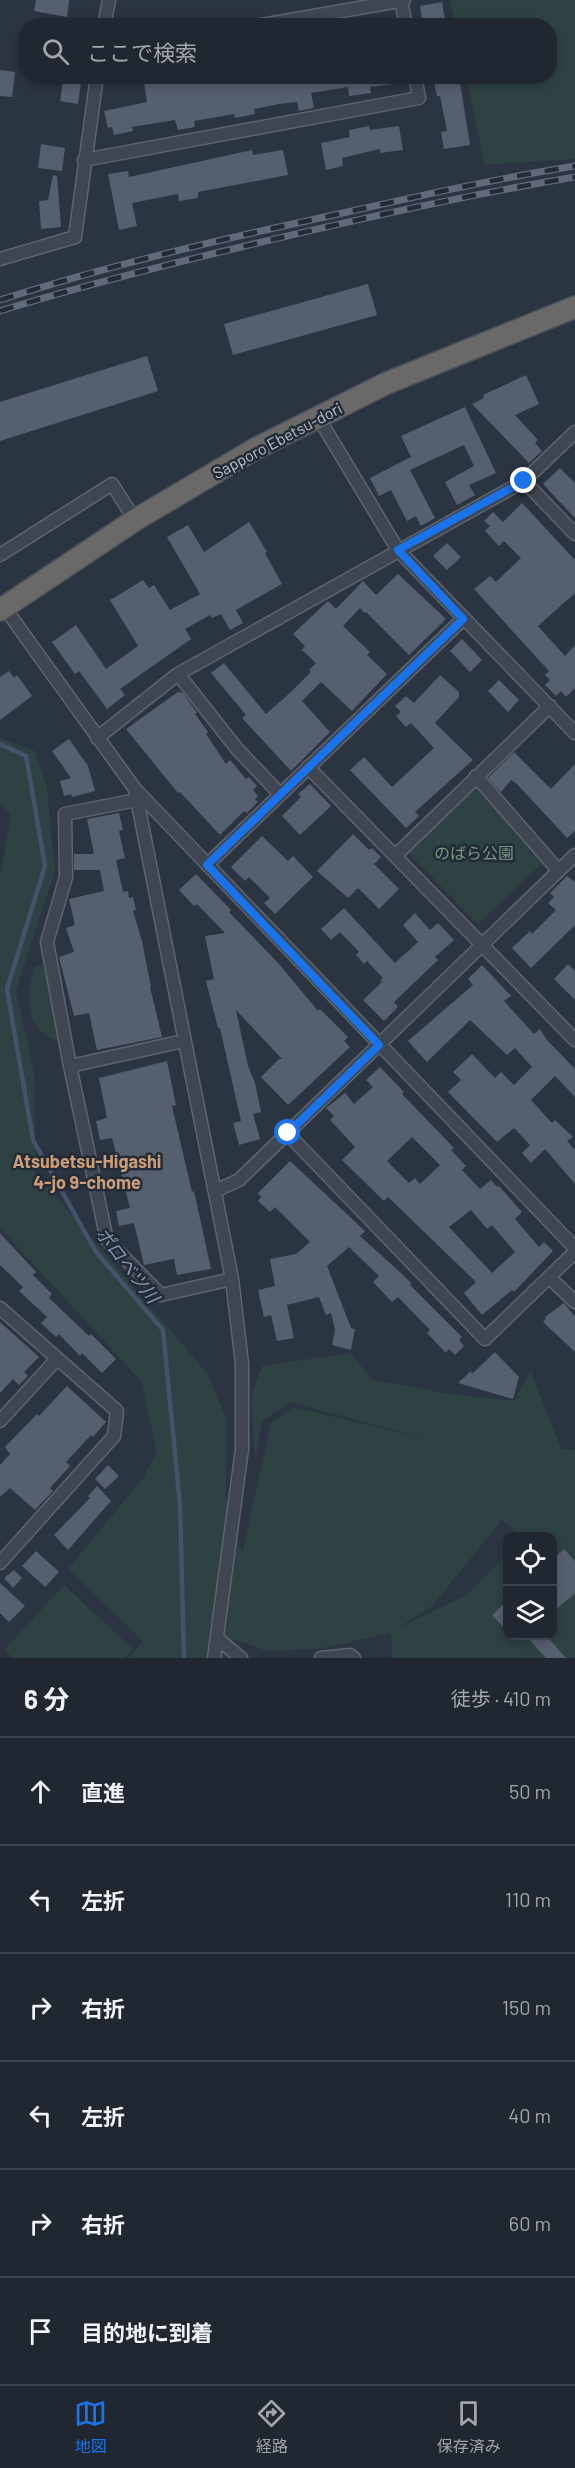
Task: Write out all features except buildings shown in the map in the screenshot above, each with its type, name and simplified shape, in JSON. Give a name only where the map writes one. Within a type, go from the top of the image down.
[{"type":"highway","name":"Sapporo Ebetsu-dori","points":[[2,609],[135,520],[255,449],[387,382],[573,313]]},
{"type":"street","points":[[106,18],[109,0]]},
{"type":"street","points":[[301,18],[402,0],[405,18]]},
{"type":"street","points":[[0,259],[75,237],[96,84]]},
{"type":"street","points":[[84,160],[419,98],[416,84]]},
{"type":"street","points":[[318,417],[398,550],[575,733]]},
{"type":"street","points":[[97,738],[178,674],[524,481],[575,432]]},
{"type":"street","points":[[524,481],[575,534]]},
{"type":"street","points":[[0,555],[112,484],[135,520]]},
{"type":"street","points":[[2,609],[136,795],[207,865],[575,1250],[550,1278],[486,1339],[288,1133]]},
{"type":"street","points":[[207,865],[279,793],[463,619]]},
{"type":"street","points":[[178,674],[238,750],[279,793]]},
{"type":"street","points":[[395,856],[549,706]]},
{"type":"street","points":[[308,767],[575,1040]]},
{"type":"street","points":[[476,776],[558,870]]},
{"type":"street","points":[[136,795],[232,1280],[242,1364],[242,1449],[214,1658]]},
{"type":"street","points":[[136,795],[65,814],[66,877],[47,942],[70,1066],[107,1240],[161,1296],[232,1280]]},
{"type":"street","points":[[215,1191],[239,1180],[575,855]]},
{"type":"street","points":[[70,1066],[184,1041]]},
{"type":"street","points":[[550,1278],[575,1302]]},
{"type":"street","points":[[0,1308],[117,1411],[114,1436],[0,1563]]},
{"type":"street","points":[[0,1421],[57,1359]]},
{"type":"street","points":[[217,1638],[242,1658]]},
{"type":"street","points":[[321,1658],[350,1655],[354,1658]]},
{"type":"green space","points":[[450,0],[575,0],[575,159],[485,165],[468,84],[557,84],[557,18],[454,18]]},
{"type":"green space","points":[[0,738],[35,751],[47,788],[55,871],[16,991],[34,1072],[36,1173],[207,1373],[227,1421],[226,1501],[242,1553],[271,1423],[293,1407],[431,1440],[290,1402],[262,1421],[255,1462],[251,1397],[262,1366],[350,1353],[373,1380],[445,1393],[514,1401],[531,1371],[561,1449],[575,1450],[575,1658],[392,1658],[391,1633],[318,1649],[267,1651],[233,1639],[229,1658],[128,1658],[143,1641],[68,1569],[143,1478],[157,1452],[141,1381],[0,1228],[0,877],[11,814],[0,804]]},
{"type":"green space","name":"のばら公園","points":[[475,784],[545,861],[478,924],[406,851]]},
{"type":"green space","points":[[43,964],[60,1042],[39,1029],[30,1011],[30,990],[34,967]]},
{"type":"green space","points":[[64,1585],[133,1649],[125,1658],[13,1658],[4,1650]]},
{"type":"waterway","name":"ポロベツ川","points":[[0,744],[26,756],[45,866],[7,989],[33,1140],[96,1252],[163,1330],[180,1505],[184,1658]]},
{"type":"railway","points":[[0,300],[83,275],[208,243],[454,189],[575,166]]},
{"type":"railway","points":[[0,311],[177,262],[279,238],[447,201],[575,177]]},
{"type":"district","name":"Atsubetsu-Higashi 4-jo 9-chome","points":[[87,1171]]},
{"type":"route","points":[[288,1133],[379,1045],[207,865],[279,793],[463,619],[398,550],[524,481]]}]
